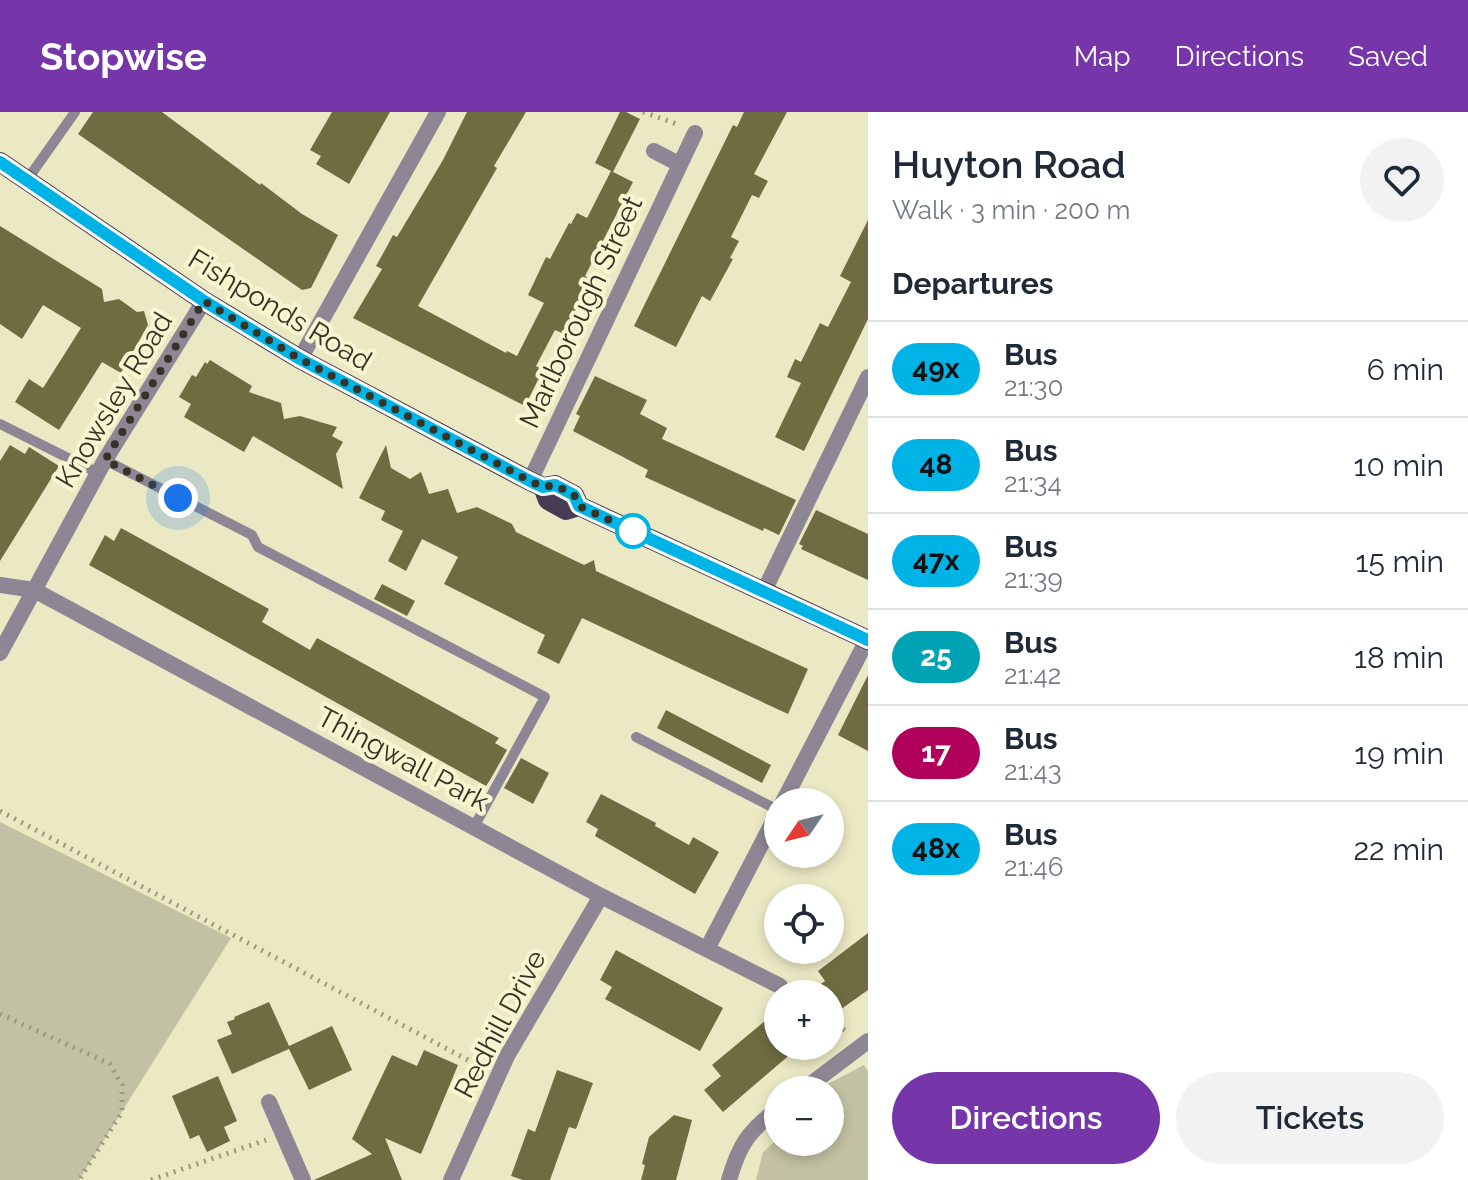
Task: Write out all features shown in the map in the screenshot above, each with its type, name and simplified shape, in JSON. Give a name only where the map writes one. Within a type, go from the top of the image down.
[{"type":"main road","name":"Fishponds Road","points":[[0,162],[204,301],[300,359],[537,484],[548,500],[566,510],[579,506],[868,640]]},
{"type":"street","points":[[300,359],[438,112]]},
{"type":"street","name":"Marlborough Street","points":[[537,484],[695,133]]},
{"type":"street","points":[[654,151],[679,164]]},
{"type":"street","name":"Knowsley Road","points":[[0,653],[102,467],[204,301]]},
{"type":"street","points":[[764,591],[868,377]]},
{"type":"street","name":"Thingwall Park","points":[[0,585],[34,590],[601,896],[768,980]]},
{"type":"street","points":[[790,788],[868,640]]},
{"type":"street","points":[[707,949],[764,838]]},
{"type":"street","name":"Redhill Drive","points":[[451,1180],[507,1056],[601,896]]},
{"type":"street","points":[[822,1076],[868,1041]]},
{"type":"street","points":[[269,1102],[303,1180]]},
{"type":"street","points":[[729,1180],[736,1154],[754,1127],[764,1120]]},
{"type":"lane","points":[[27,180],[75,112]]},
{"type":"lane","points":[[0,424],[252,535],[258,547],[545,697],[474,827]]},
{"type":"lane","points":[[636,737],[764,804]]},
{"type":"path","points":[[643,112],[670,120],[695,133]]},
{"type":"path","points":[[0,811],[498,1076]]},
{"type":"path","points":[[0,1014],[110,1064],[122,1085],[122,1112],[79,1180]]},
{"type":"path","points":[[151,1180],[283,1135]]},
{"type":"shaded area","points":[[0,822],[231,938],[79,1180],[0,1180]]},
{"type":"shaded area","points":[[864,1065],[868,1071],[868,1180],[756,1180],[764,1151],[764,1156],[844,1156],[843,1076]]},
{"type":"building","points":[[93,112],[162,112],[260,185],[338,235],[311,288],[302,290],[78,134]]},
{"type":"building","points":[[332,112],[390,112],[349,184],[316,164],[321,156],[310,150]]},
{"type":"building","points":[[467,112],[526,112],[418,306],[506,353],[517,356],[544,303],[528,295],[546,257],[550,259],[569,223],[577,213],[587,218],[611,171],[633,182],[585,276],[591,279],[564,334],[555,330],[536,366],[543,370],[525,406],[353,318],[382,269],[376,266],[393,235],[397,237],[443,160]]},
{"type":"building","points":[[620,112],[640,119],[613,172],[595,163]]},
{"type":"building","points":[[744,112],[787,112],[754,174],[768,181],[759,198],[752,195],[731,237],[739,241],[730,258],[733,259],[710,301],[702,296],[676,347],[634,326],[733,125],[737,127]]},
{"type":"building","points":[[868,220],[868,319],[804,451],[775,437],[801,383],[787,377],[795,359],[801,362],[820,323],[828,327],[851,282],[840,276]]},
{"type":"building","points":[[0,226],[102,289],[104,302],[119,299],[137,312],[144,311],[148,325],[121,373],[102,362],[59,430],[15,402],[29,379],[43,388],[81,328],[43,305],[22,339],[0,324]]},
{"type":"building","points":[[210,360],[252,386],[249,392],[281,403],[284,419],[300,416],[337,427],[332,436],[343,442],[336,454],[343,489],[253,436],[244,452],[184,417],[191,404],[179,397],[192,375],[196,377],[205,362],[207,364]]},
{"type":"building","points":[[595,376],[647,400],[640,414],[667,428],[662,439],[796,500],[779,535],[764,528],[763,531],[645,477],[648,470],[573,431],[580,416],[576,414]]},
{"type":"building","points":[[10,445],[25,454],[29,447],[59,466],[0,561],[0,461]]},
{"type":"building","points":[[386,445],[391,468],[410,479],[421,472],[429,494],[448,489],[457,513],[477,507],[512,524],[516,532],[584,565],[594,560],[596,571],[808,669],[788,714],[582,618],[559,664],[537,653],[545,635],[444,584],[458,557],[422,539],[406,571],[388,561],[403,531],[381,520],[385,511],[359,498]]},
{"type":"building","points":[[816,510],[868,534],[868,580],[801,549],[803,546],[799,544]]},
{"type":"building","points":[[121,528],[269,609],[262,622],[310,650],[317,638],[499,738],[495,743],[507,750],[486,786],[89,565],[105,535],[114,541]]},
{"type":"building","points":[[382,584],[415,601],[407,616],[374,599]]},
{"type":"building","points":[[868,675],[868,751],[838,735]]},
{"type":"building","points":[[666,710],[771,765],[762,783],[657,728]]},
{"type":"building","points":[[521,758],[549,773],[533,804],[504,788]]},
{"type":"building","points":[[601,794],[656,823],[655,826],[689,845],[693,837],[719,852],[695,894],[595,836],[598,829],[586,822]]},
{"type":"building","points":[[868,933],[868,990],[844,1007],[844,980],[824,980],[818,971],[827,964],[844,964],[844,951]]},
{"type":"building","points":[[616,950],[723,1008],[700,1051],[605,999],[612,987],[600,980]]},
{"type":"building","points":[[269,1002],[289,1046],[332,1026],[352,1070],[309,1090],[289,1049],[232,1074],[217,1040],[232,1034],[227,1022]]},
{"type":"building","points":[[764,1022],[764,1060],[784,1060],[723,1112],[704,1090],[721,1076],[712,1065]]},
{"type":"building","points":[[424,1050],[458,1065],[421,1154],[385,1138],[402,1180],[314,1180],[372,1154],[352,1139],[392,1055],[417,1066]]},
{"type":"building","points":[[557,1070],[593,1083],[576,1129],[569,1127],[550,1180],[523,1180],[511,1176],[528,1129],[535,1132]]},
{"type":"building","points":[[218,1076],[237,1121],[224,1127],[230,1141],[207,1152],[199,1135],[190,1139],[172,1096]]},
{"type":"building","points":[[674,1115],[692,1120],[676,1180],[641,1180],[649,1137]]},
{"type":"bus line","name":"49x","points":[[0,162],[204,301],[300,359],[530,481],[543,487],[555,485],[574,495],[579,506],[868,640]]},
{"type":"route","points":[[178,498],[105,460],[204,301],[300,359],[530,481],[543,487],[555,485],[574,495],[579,506],[633,531]]}]
